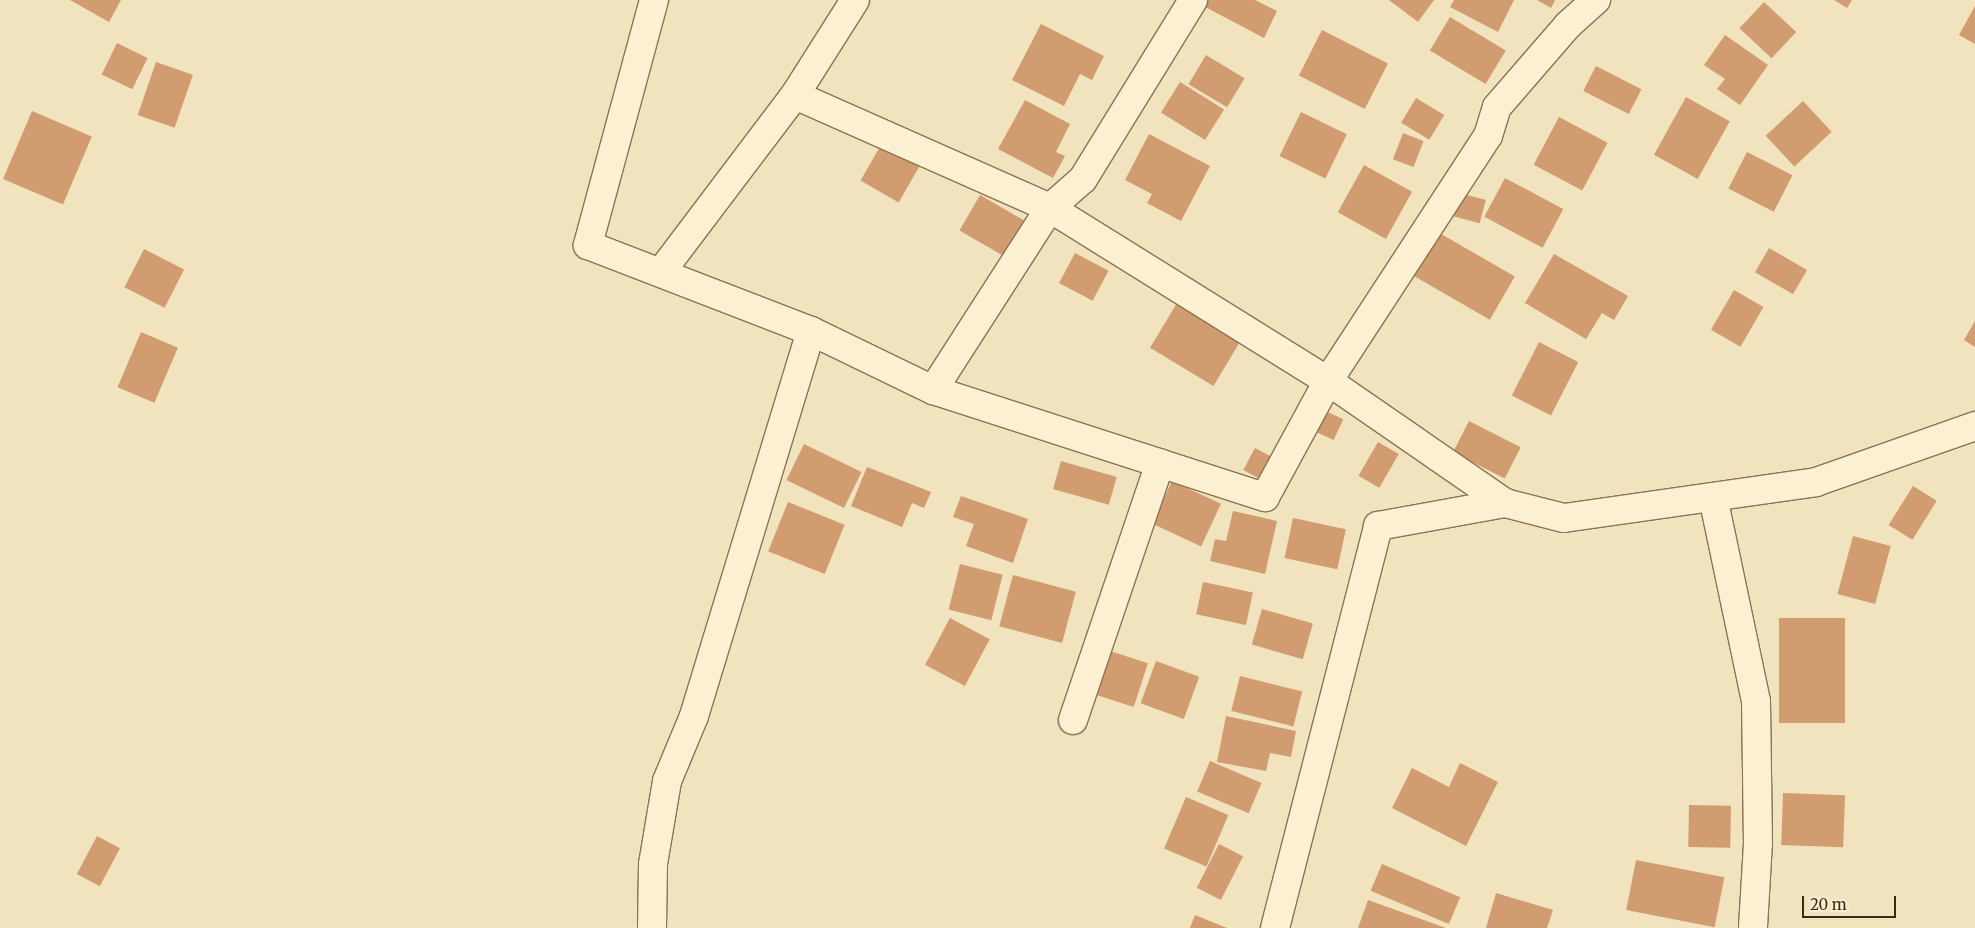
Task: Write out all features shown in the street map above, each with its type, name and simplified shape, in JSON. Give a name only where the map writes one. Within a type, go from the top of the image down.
[{"type":"street","points":[[654,0],[588,245],[811,331],[933,390],[1266,497],[1328,381],[1488,136],[1497,107],[1568,25],[1596,0]]},
{"type":"street","points":[[661,272],[795,95],[855,0]]},
{"type":"street","points":[[933,390],[1050,208],[1082,178],[1193,0]]},
{"type":"street","points":[[795,95],[1050,208],[1328,381],[1505,503],[1564,518],[1816,482],[1975,426]]},
{"type":"street","points":[[652,928],[653,864],[667,781],[694,716],[811,331]]},
{"type":"street","points":[[1073,720],[1160,463]]},
{"type":"street","points":[[1713,497],[1756,701],[1758,843],[1753,928]]},
{"type":"street","points":[[1275,928],[1378,526],[1505,503]]},
{"type":"building","points":[[70,0],[121,0],[109,22]]},
{"type":"building","points":[[1192,0],[1255,0],[1277,11],[1264,38]]},
{"type":"building","points":[[1389,0],[1434,0],[1418,22]]},
{"type":"building","points":[[1454,0],[1514,0],[1498,32],[1450,7]]},
{"type":"building","points":[[1537,0],[1555,0],[1551,8]]},
{"type":"building","points":[[1834,0],[1852,0],[1847,8]]},
{"type":"building","points":[[1764,2],[1796,32],[1772,58],[1739,28]]},
{"type":"building","points":[[1975,6],[1975,44],[1959,35]]},
{"type":"building","points":[[1450,17],[1506,50],[1486,84],[1430,50]]},
{"type":"building","points":[[1041,24],[1104,56],[1092,80],[1080,74],[1064,106],[1012,80]]},
{"type":"building","points":[[1322,30],[1388,64],[1365,109],[1299,75]]},
{"type":"building","points":[[1725,35],[1768,65],[1740,105],[1717,89],[1725,79],[1704,65]]},
{"type":"building","points":[[117,43],[148,58],[132,89],[102,74]]},
{"type":"building","points":[[1206,55],[1245,78],[1227,107],[1188,84]]},
{"type":"building","points":[[156,62],[193,75],[175,128],[138,115]]},
{"type":"building","points":[[1596,66],[1641,89],[1629,114],[1583,91]]},
{"type":"building","points":[[1180,82],[1224,110],[1205,140],[1161,113]]},
{"type":"building","points":[[1686,97],[1730,121],[1698,179],[1654,155]]},
{"type":"building","points":[[1416,98],[1444,115],[1429,140],[1401,123]]},
{"type":"building","points":[[1025,100],[1070,124],[1056,152],[1065,156],[1053,178],[998,149]]},
{"type":"building","points":[[1803,101],[1832,132],[1794,166],[1766,136]]},
{"type":"building","points":[[32,111],[92,136],[63,205],[3,179]]},
{"type":"building","points":[[1301,112],[1347,134],[1325,178],[1280,156]]},
{"type":"building","points":[[1559,117],[1608,143],[1582,191],[1534,165]]},
{"type":"building","points":[[1403,133],[1424,141],[1414,167],[1393,159]]},
{"type":"building","points":[[1149,134],[1210,166],[1181,221],[1147,203],[1152,194],[1125,180]]},
{"type":"building","points":[[881,145],[919,167],[899,203],[860,181]]},
{"type":"building","points":[[1747,152],[1792,175],[1774,212],[1728,189]]},
{"type":"building","points":[[1364,165],[1412,192],[1386,239],[1338,212]]},
{"type":"building","points":[[1505,178],[1563,209],[1543,248],[1484,217]]},
{"type":"building","points":[[1452,191],[1486,200],[1480,223],[1446,214]]},
{"type":"building","points":[[980,195],[1024,220],[1004,256],[960,231]]},
{"type":"building","points":[[1436,231],[1515,276],[1490,320],[1411,274]]},
{"type":"building","points":[[1769,248],[1807,270],[1793,294],[1755,272]]},
{"type":"building","points":[[144,249],[184,269],[165,308],[124,287]]},
{"type":"building","points":[[1075,253],[1109,271],[1093,301],[1059,283]]},
{"type":"building","points":[[1554,254],[1628,296],[1614,320],[1602,313],[1586,339],[1525,303]]},
{"type":"building","points":[[1734,290],[1763,307],[1740,347],[1711,330]]},
{"type":"building","points":[[1183,293],[1246,331],[1213,386],[1150,348]]},
{"type":"building","points":[[1975,321],[1975,347],[1964,340]]},
{"type":"building","points":[[141,332],[178,348],[154,403],[118,387]]},
{"type":"building","points":[[1539,342],[1578,362],[1551,415],[1512,395]]},
{"type":"building","points":[[1317,407],[1343,419],[1334,440],[1307,428]]},
{"type":"building","points":[[1469,421],[1521,447],[1505,479],[1453,452]]},
{"type":"building","points":[[1378,442],[1399,454],[1379,488],[1358,476]]},
{"type":"building","points":[[804,444],[862,472],[844,508],[786,480]]},
{"type":"building","points":[[1255,448],[1272,457],[1260,479],[1243,470]]},
{"type":"building","points":[[1061,461],[1117,477],[1109,505],[1053,489]]},
{"type":"building","points":[[867,467],[931,492],[924,508],[912,503],[902,527],[851,506]]},
{"type":"building","points":[[1172,481],[1221,504],[1201,546],[1152,524]]},
{"type":"building","points":[[1913,486],[1937,501],[1912,540],[1889,525]]},
{"type":"building","points":[[961,496],[1028,519],[1013,563],[966,546],[974,524],[953,517]]},
{"type":"building","points":[[788,502],[845,525],[825,574],[768,551]]},
{"type":"building","points":[[1233,511],[1277,521],[1265,574],[1210,561],[1215,539],[1226,541]]},
{"type":"building","points":[[1293,518],[1346,529],[1337,569],[1284,558]]},
{"type":"building","points":[[1853,536],[1891,546],[1875,604],[1837,594]]},
{"type":"building","points":[[960,564],[1003,575],[991,620],[949,610]]},
{"type":"building","points":[[1013,575],[1076,592],[1062,643],[999,626]]},
{"type":"building","points":[[1203,582],[1253,593],[1246,625],[1196,614]]},
{"type":"building","points":[[1262,609],[1313,624],[1303,659],[1252,645]]},
{"type":"building","points":[[950,618],[990,639],[965,686],[925,665]]},
{"type":"building","points":[[1779,618],[1845,618],[1845,723],[1779,723]]},
{"type":"building","points":[[1107,650],[1148,663],[1134,707],[1093,694]]},
{"type":"building","points":[[1156,661],[1199,677],[1184,719],[1141,703]]},
{"type":"building","points":[[1240,676],[1302,691],[1293,726],[1231,711]]},
{"type":"building","points":[[1226,716],[1296,731],[1291,757],[1270,753],[1266,771],[1217,762]]},
{"type":"building","points":[[1210,761],[1262,783],[1249,813],[1197,791]]},
{"type":"building","points":[[1460,763],[1498,782],[1466,846],[1392,808],[1412,768],[1449,787]]},
{"type":"building","points":[[1783,793],[1845,795],[1843,847],[1781,845]]},
{"type":"building","points":[[1186,797],[1228,815],[1206,867],[1164,849]]},
{"type":"building","points":[[1689,805],[1731,806],[1730,848],[1688,847]]},
{"type":"building","points":[[97,836],[120,848],[100,886],[77,874]]},
{"type":"building","points":[[1219,844],[1243,856],[1221,900],[1197,888]]},
{"type":"building","points":[[1636,860],[1724,877],[1715,927],[1626,910]]},
{"type":"building","points":[[1382,864],[1460,897],[1449,924],[1371,891]]},
{"type":"building","points":[[1496,893],[1553,910],[1547,928],[1486,928]]},
{"type":"building","points":[[1368,900],[1446,928],[1358,928]]},
{"type":"building","points":[[1195,915],[1227,928],[1190,928]]}]
